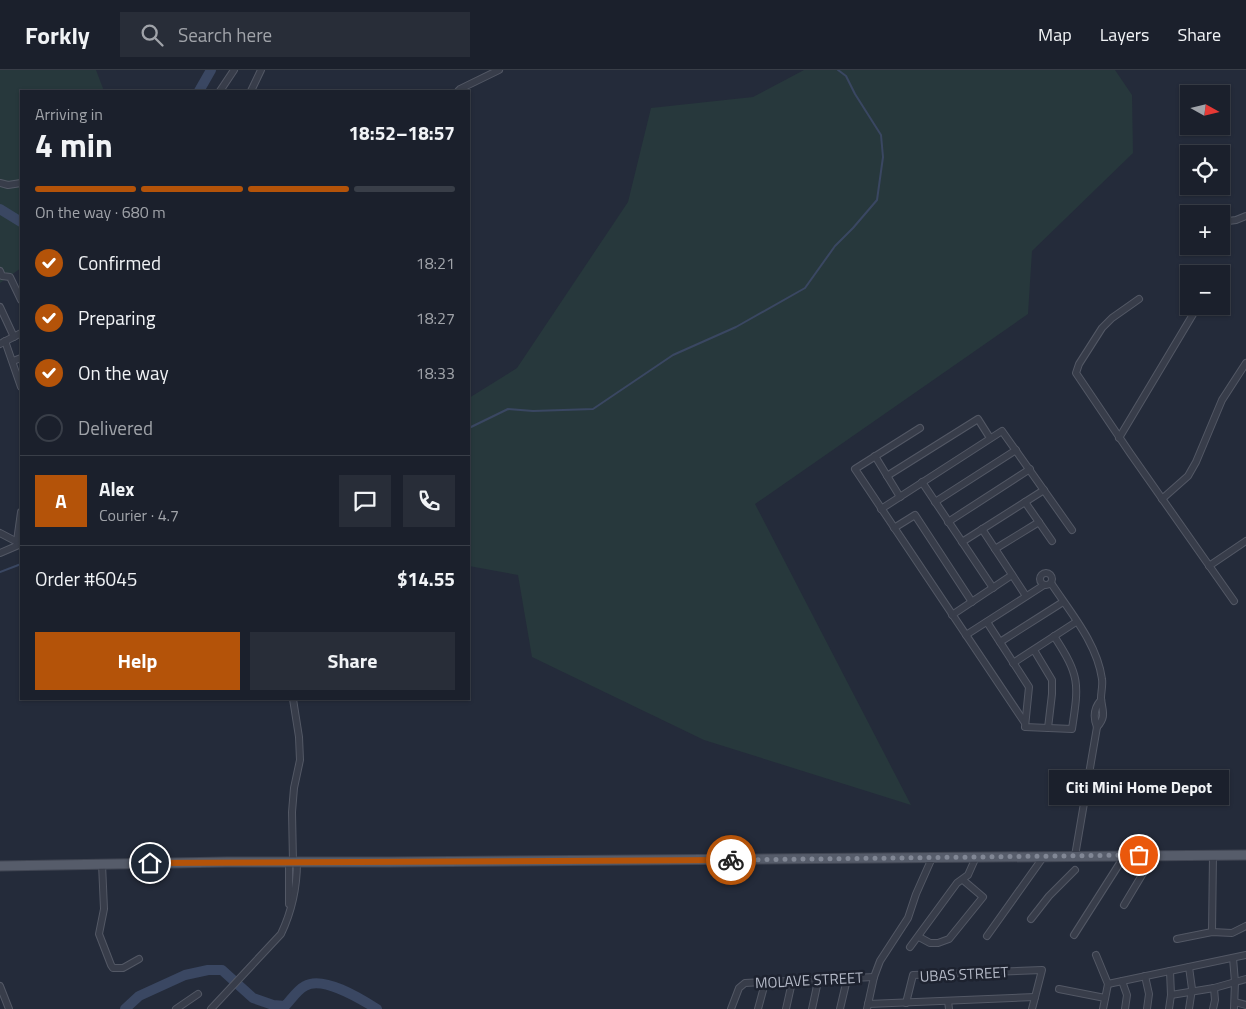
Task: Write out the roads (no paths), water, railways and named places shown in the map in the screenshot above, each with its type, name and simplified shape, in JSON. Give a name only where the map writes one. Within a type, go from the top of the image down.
[{"type":"main road","points":[[0,866],[1246,855]]},
{"type":"street","points":[[221,90],[234,70]]},
{"type":"street","points":[[251,90],[261,70]]},
{"type":"street","points":[[459,90],[499,70]]},
{"type":"street","points":[[0,183],[8,185],[20,183]]},
{"type":"street","points":[[1230,221],[1246,216]]},
{"type":"street","points":[[0,271],[4,277],[10,278],[20,298]]},
{"type":"street","points":[[1139,299],[1112,318],[1102,328],[1079,364],[1076,373],[1119,438],[1234,601]]},
{"type":"street","points":[[0,307],[14,337]]},
{"type":"street","points":[[1119,438],[1193,315]]},
{"type":"street","points":[[20,334],[3,342],[13,361],[20,382]]},
{"type":"street","points":[[13,361],[20,358]]},
{"type":"street","points":[[1162,499],[1188,476],[1196,462],[1222,400],[1246,363]]},
{"type":"street","points":[[888,476],[978,419],[990,438]]},
{"type":"street","points":[[920,428],[855,469],[1025,723],[1025,727],[1072,729],[1076,680],[1072,666],[1054,636]]},
{"type":"street","points":[[881,509],[1002,431],[1072,530]]},
{"type":"street","points":[[935,502],[1016,450]]},
{"type":"street","points":[[875,456],[900,497]]},
{"type":"street","points":[[948,522],[1030,469]]},
{"type":"street","points":[[922,482],[992,588]]},
{"type":"street","points":[[962,542],[1044,490]]},
{"type":"street","points":[[1025,502],[1052,541]]},
{"type":"street","points":[[894,528],[915,515],[972,602]]},
{"type":"street","points":[[16,541],[20,518]]},
{"type":"street","points":[[995,549],[1039,522]]},
{"type":"street","points":[[982,530],[1026,596]]},
{"type":"street","points":[[0,533],[20,543]]},
{"type":"street","points":[[1209,566],[1246,541]]},
{"type":"street","points":[[0,552],[20,544]]},
{"type":"street","points":[[952,615],[1012,575]]},
{"type":"street","points":[[966,635],[1047,584],[1063,602],[1093,649],[1102,679],[1101,700],[1104,707],[1102,721],[1097,727],[1076,856]]},
{"type":"street","points":[[1000,642],[1063,602]]},
{"type":"street","points":[[987,622],[1029,687],[1025,723]]},
{"type":"street","points":[[1013,663],[1076,622]]},
{"type":"street","points":[[1034,650],[1052,680],[1048,728]]},
{"type":"street","points":[[290,908],[289,875],[293,862],[293,804],[300,760],[299,737],[293,700]]},
{"type":"street","points":[[1074,935],[1124,855]]},
{"type":"street","points":[[1124,905],[1154,855]]},
{"type":"street","points":[[1212,932],[1213,855]]},
{"type":"street","points":[[987,936],[1044,856]]},
{"type":"street","points":[[910,947],[957,883],[968,875],[976,857]]},
{"type":"street","points":[[932,858],[908,918],[880,961],[867,1007],[906,1003],[1035,997],[1032,1009]]},
{"type":"street","points":[[211,1009],[281,934],[288,920],[293,900],[297,874],[293,862]]},
{"type":"street","points":[[102,864],[104,909],[99,934],[111,965],[113,968],[123,968],[139,959]]},
{"type":"street","points":[[1031,919],[1049,896],[1075,870]]},
{"type":"street","points":[[289,875],[297,874]]},
{"type":"street","points":[[919,937],[930,943],[938,943],[949,939],[983,896],[963,880]]},
{"type":"street","points":[[1176,939],[1212,932],[1232,933],[1246,926]]},
{"type":"street","points":[[1096,955],[1108,984],[1103,1009]]},
{"type":"street","points":[[1108,984],[1246,955]]},
{"type":"street","points":[[1232,958],[1235,982],[1234,1006],[1246,1005]]},
{"type":"street","points":[[1189,967],[1192,991],[1189,1009]]},
{"type":"street","name":"UBAS STREET","points":[[906,1003],[913,975],[1042,970],[1035,997]]},
{"type":"street","points":[[1168,1009],[1171,994],[1170,971]]},
{"type":"street","points":[[1145,976],[1149,994],[1147,1009]]},
{"type":"street","name":"MOLAVE STREET","points":[[731,1009],[742,985],[749,983],[874,977]]},
{"type":"street","points":[[840,1009],[847,979]]},
{"type":"street","points":[[1171,994],[1214,988],[1246,979]]},
{"type":"street","points":[[812,1009],[818,981]]},
{"type":"street","points":[[1122,981],[1127,995],[1127,1009]]},
{"type":"street","points":[[786,1009],[792,982]]},
{"type":"street","points":[[758,1009],[764,983]]},
{"type":"street","points":[[0,986],[9,1009]]},
{"type":"street","points":[[1213,1009],[1215,1000],[1214,988]]},
{"type":"street","points":[[1059,989],[1105,998]]},
{"type":"street","points":[[176,1009],[198,994]]},
{"type":"street","points":[[948,1001],[948,1009]]},
{"type":"waterway","points":[[200,90],[211,70]]},
{"type":"waterway","points":[[470,428],[508,409],[533,411],[593,409],[673,355],[736,327],[805,288],[835,246],[877,200],[883,157],[881,135],[846,76],[838,70]]},
{"type":"waterway","points":[[0,209],[20,221]]},
{"type":"waterway","points":[[0,572],[20,564]]},
{"type":"waterway","points":[[125,1009],[139,996],[185,975],[208,970],[222,970],[253,998],[273,1005],[285,1006],[302,988],[313,983],[342,990],[377,1009]]},
{"type":"place","name":"Citi Mini Home Depot","points":[[1139,855]]}]
